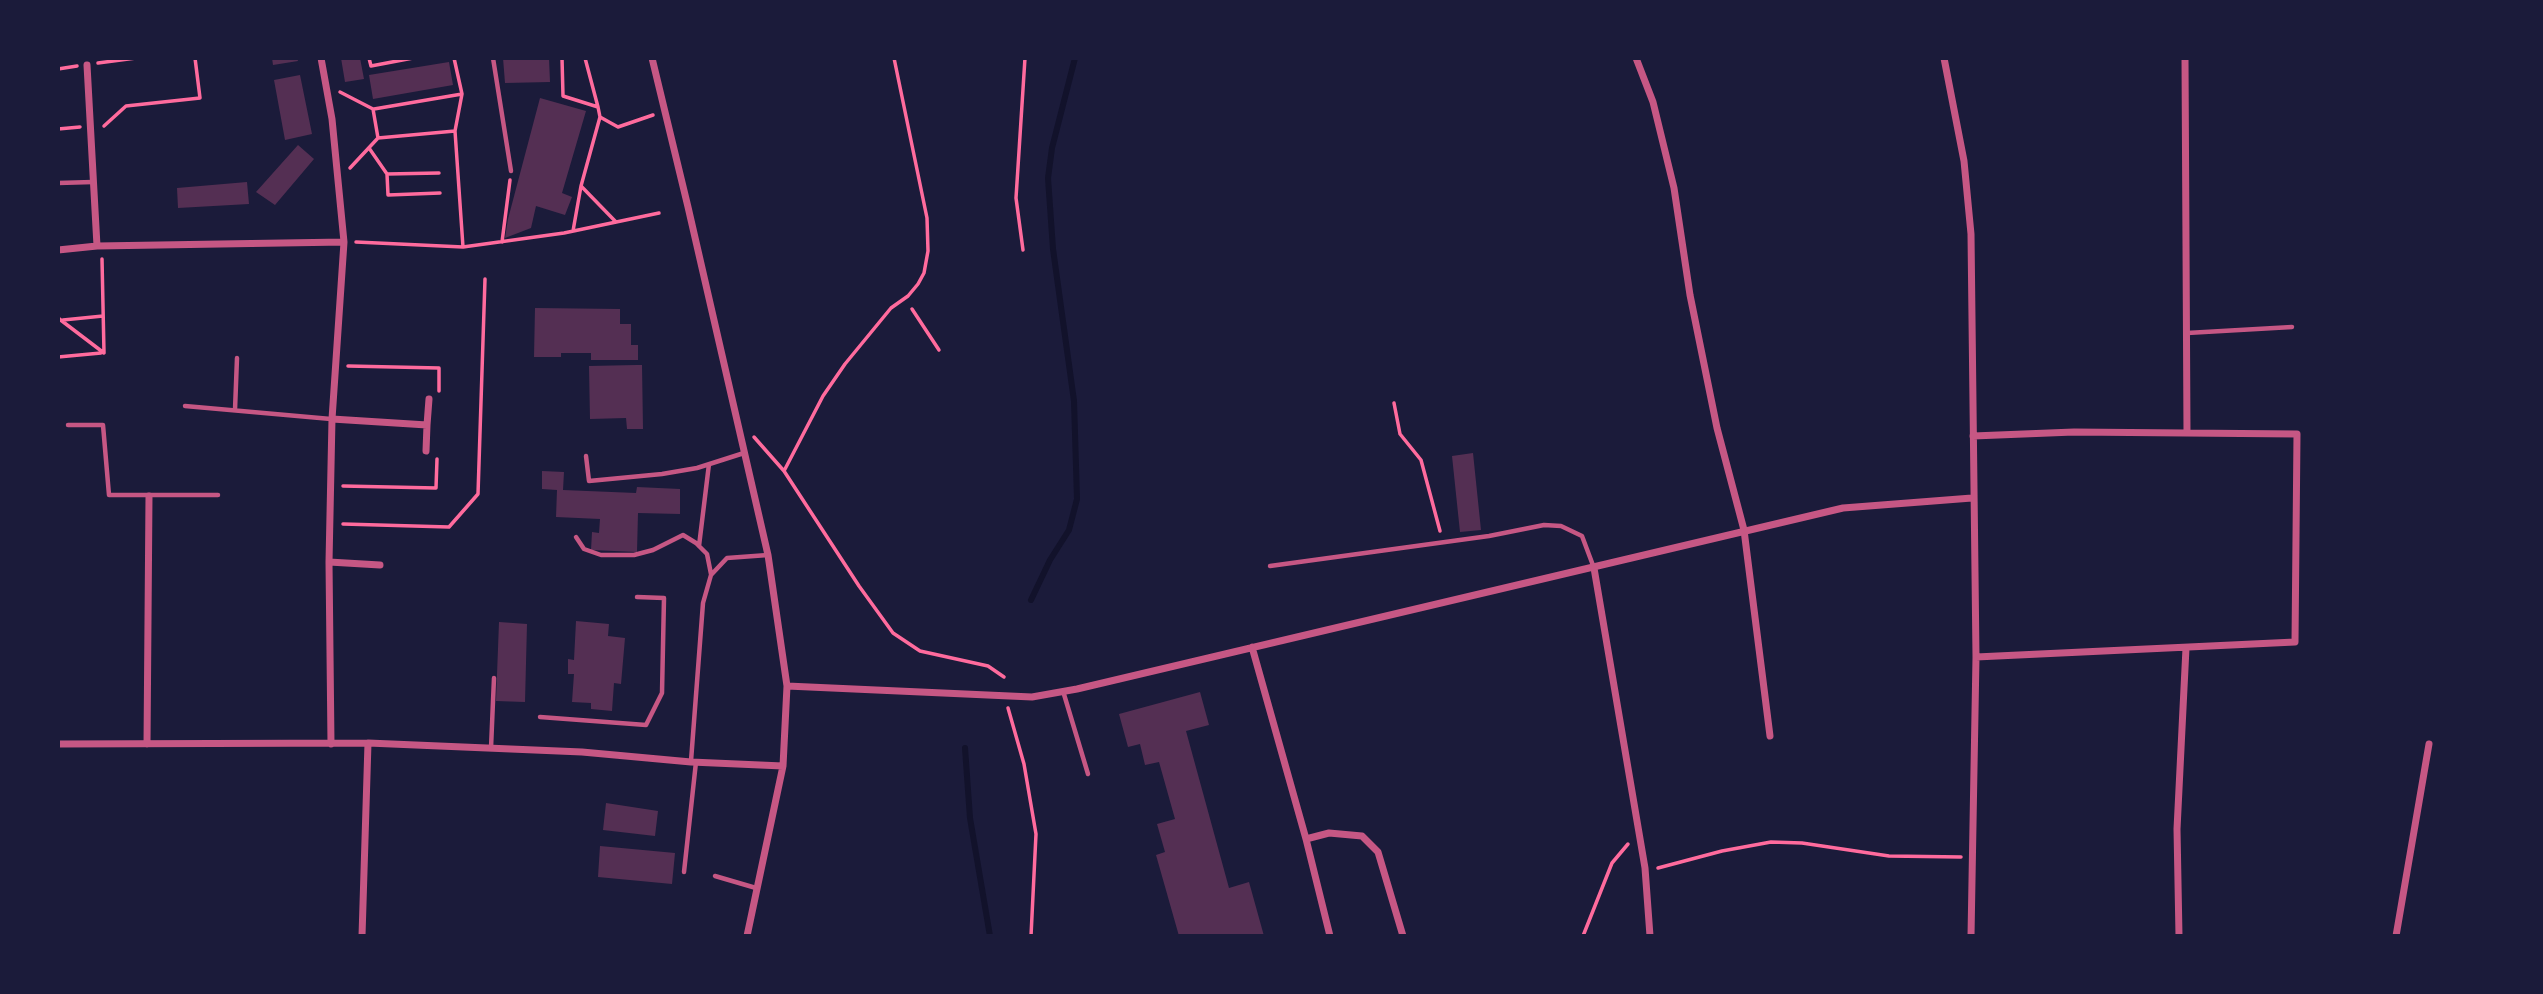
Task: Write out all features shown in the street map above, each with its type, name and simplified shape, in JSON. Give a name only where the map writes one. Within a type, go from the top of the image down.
[{"type":"street","points":[[321,58],[344,242],[332,419],[331,744]]},
{"type":"street","points":[[652,58],[768,555],[787,686],[782,766],[747,936]]},
{"type":"street","points":[[1636,58],[1653,102],[1674,188],[1690,295],[1717,428],[1744,530],[1770,736]]},
{"type":"street","points":[[1944,58],[1964,161],[1971,234],[1972,498],[1976,657],[1972,936]]},
{"type":"street","points":[[2185,58],[2187,433]]},
{"type":"street","points":[[87,65],[100,246]]},
{"type":"street","points":[[58,250],[100,246],[344,242]]},
{"type":"street","points":[[426,450],[429,399]]},
{"type":"street","points":[[332,419],[426,425]]},
{"type":"street","points":[[1973,436],[2074,432],[2297,434],[2295,642],[1976,657]]},
{"type":"street","points":[[147,744],[149,496]]},
{"type":"street","points":[[787,686],[1032,697],[1843,508],[1972,498]]},
{"type":"street","points":[[330,562],[380,565]]},
{"type":"street","points":[[1594,568],[1646,871],[1650,936]]},
{"type":"street","points":[[1252,647],[1306,839],[1330,936]]},
{"type":"street","points":[[2179,936],[2177,829],[2186,648]]},
{"type":"street","points":[[58,744],[368,743],[582,751],[693,762],[782,766]]},
{"type":"street","points":[[362,936],[368,743]]},
{"type":"street","points":[[2396,936],[2429,744]]},
{"type":"street","points":[[1306,839],[1329,833],[1362,836],[1378,852],[1403,936]]},
{"type":"lane","points":[[493,58],[511,171]]},
{"type":"lane","points":[[58,183],[94,182]]},
{"type":"lane","points":[[2188,333],[2292,327]]},
{"type":"lane","points":[[235,410],[237,358]]},
{"type":"lane","points":[[185,406],[332,419]]},
{"type":"lane","points":[[68,425],[103,425],[109,495],[218,495]]},
{"type":"lane","points":[[586,456],[589,481],[662,474],[745,453]]},
{"type":"lane","points":[[699,546],[709,464]]},
{"type":"lane","points":[[1270,566],[1544,525],[1562,526],[1582,536],[1594,568]]},
{"type":"lane","points":[[576,537],[584,549],[601,555],[634,555],[653,550],[683,535],[707,555],[711,575],[703,603],[684,872]]},
{"type":"lane","points":[[711,575],[727,558],[768,555]]},
{"type":"lane","points":[[540,717],[646,725],[662,693],[664,598],[637,597]]},
{"type":"lane","points":[[491,748],[494,678]]},
{"type":"lane","points":[[1063,691],[1088,774]]},
{"type":"lane","points":[[715,876],[757,888]]},
{"type":"path","points":[[87,65],[136,58]]},
{"type":"path","points":[[92,137],[126,106],[200,98],[195,58]]},
{"type":"path","points":[[369,58],[371,66],[413,58]]},
{"type":"path","points":[[454,58],[462,94],[455,131],[463,247]]},
{"type":"path","points":[[562,58],[563,96],[598,107]]},
{"type":"path","points":[[573,231],[581,186],[600,117],[584,58]]},
{"type":"path","points":[[783,471],[823,396],[845,363],[891,308],[918,285],[923,273],[928,251],[927,218],[894,58]]},
{"type":"path","points":[[1023,250],[1016,198],[1025,58]]},
{"type":"path","points":[[327,92],[338,90],[373,109],[462,94]]},
{"type":"path","points":[[373,109],[378,138]]},
{"type":"path","points":[[600,117],[618,127],[665,111]]},
{"type":"path","points":[[58,129],[92,127]]},
{"type":"path","points":[[337,170],[350,168],[378,138],[455,131]]},
{"type":"path","points":[[369,148],[387,174],[388,195],[440,193]]},
{"type":"path","points":[[502,243],[511,171]]},
{"type":"path","points":[[387,174],[439,173]]},
{"type":"path","points":[[581,186],[616,222]]},
{"type":"path","points":[[344,242],[463,247],[502,243],[659,214]]},
{"type":"path","points":[[100,246],[103,353]]},
{"type":"path","points":[[330,524],[449,527],[478,494],[485,279]]},
{"type":"path","points":[[912,309],[939,350]]},
{"type":"path","points":[[60,319],[103,316]]},
{"type":"path","points":[[60,319],[103,353]]},
{"type":"path","points":[[58,357],[103,353]]},
{"type":"path","points":[[1394,404],[1400,434],[1421,460],[1444,542]]},
{"type":"path","points":[[737,419],[783,471],[893,634],[920,651],[988,666],[1004,677]]},
{"type":"path","points":[[1006,697],[1024,764],[1036,834],[1031,936]]},
{"type":"path","points":[[1583,936],[1612,863],[1635,835]]},
{"type":"path","points":[[1646,871],[1722,851],[1771,842],[1802,843],[1889,856],[1973,857]]},
{"type":"building","points":[[272,58],[297,58],[298,61],[273,65]]},
{"type":"building","points":[[341,58],[360,58],[364,79],[345,82]]},
{"type":"building","points":[[503,58],[549,58],[550,82],[505,83]]},
{"type":"building","points":[[449,62],[453,85],[373,99],[369,75]]},
{"type":"building","points":[[300,75],[312,134],[285,140],[274,80]]},
{"type":"building","points":[[540,98],[586,111],[562,193],[572,197],[565,215],[536,206],[531,228],[505,238],[508,219]]},
{"type":"building","points":[[298,145],[314,159],[275,205],[256,192]]},
{"type":"building","points":[[247,182],[249,204],[178,208],[177,188]]},
{"type":"building","points":[[535,308],[620,309],[620,324],[631,324],[631,345],[638,345],[638,360],[591,360],[591,353],[561,353],[561,357],[534,357]]},
{"type":"building","points":[[642,365],[643,429],[627,429],[626,418],[590,419],[589,366]]},
{"type":"building","points":[[1473,453],[1481,530],[1460,532],[1452,456]]},
{"type":"building","points":[[542,471],[564,472],[563,490],[636,493],[637,487],[680,489],[680,514],[638,513],[637,552],[591,550],[592,532],[599,533],[600,519],[556,517],[557,490],[542,489]]},
{"type":"building","points":[[576,621],[609,624],[608,636],[625,638],[621,684],[614,683],[612,711],[591,709],[591,703],[572,702],[574,674],[568,674],[568,659],[574,660]]},
{"type":"building","points":[[499,622],[527,624],[525,702],[496,701]]},
{"type":"building","points":[[1200,692],[1209,725],[1186,731],[1229,888],[1249,882],[1264,936],[1179,936],[1156,855],[1165,852],[1157,824],[1175,819],[1159,762],[1145,765],[1140,744],[1128,747],[1119,714]]},
{"type":"building","points":[[606,803],[658,811],[655,836],[603,830]]},
{"type":"building","points":[[600,846],[675,853],[672,884],[598,877]]},
{"type":"waterway","points":[[1031,600],[1050,560],[1069,530],[1077,499],[1074,401],[1053,249],[1048,178],[1052,148],[1075,58]]},
{"type":"waterway","points":[[965,748],[970,818],[990,936]]}]
